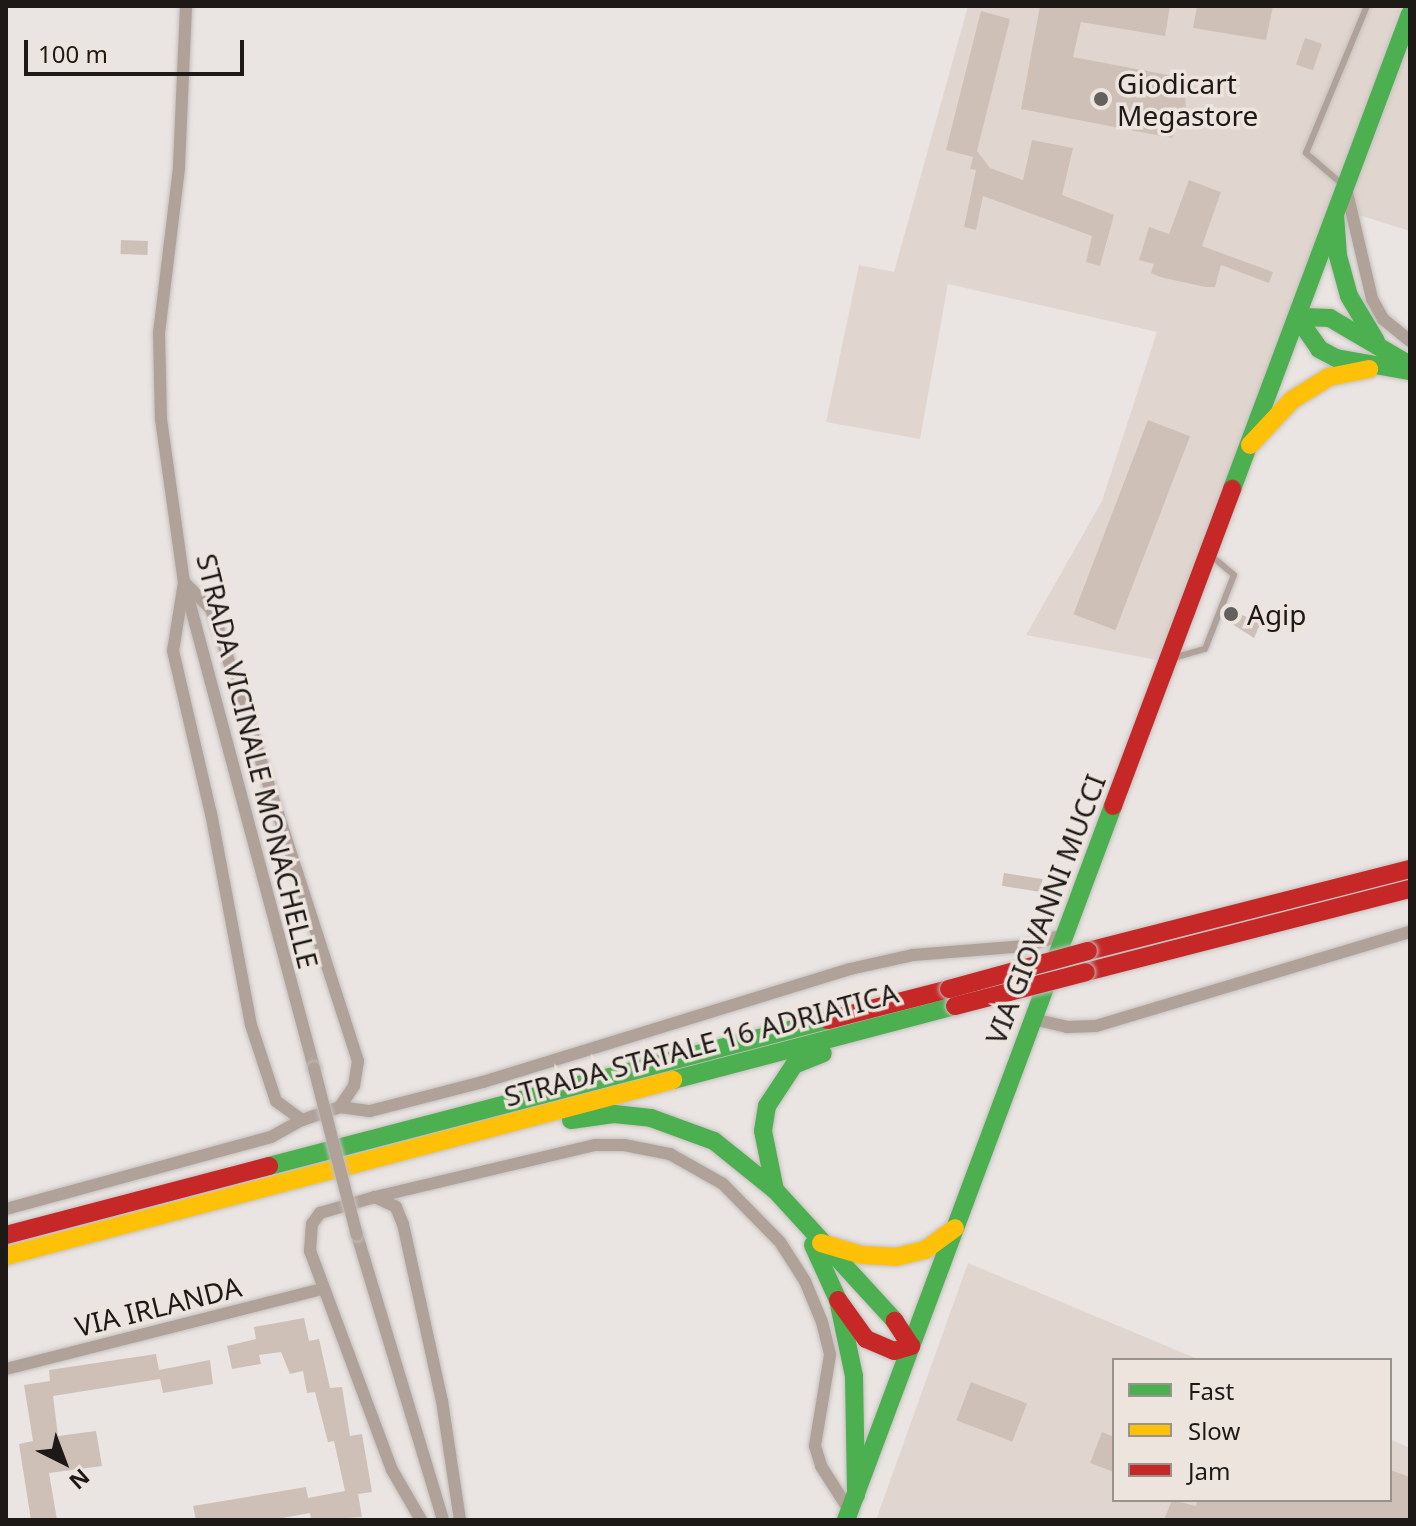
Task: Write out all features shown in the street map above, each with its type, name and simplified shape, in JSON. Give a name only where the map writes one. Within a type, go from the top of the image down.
[{"type":"main road","name":"VIA GIOVANNI MUCCI","points":[[850,1508],[1410,14]]},
{"type":"main road","points":[[1335,215],[1338,256],[1349,296],[1379,345]]},
{"type":"main road","points":[[1297,317],[1330,318],[1410,365]]},
{"type":"main road","points":[[1297,317],[1319,349],[1410,371]]},
{"type":"main road","points":[[1250,445],[1292,400],[1329,377],[1384,367]]},
{"type":"main road","name":"STRADA STATALE 16 ADRIATICA","points":[[6,1256],[540,1116],[952,998],[1088,951],[1410,869]]},
{"type":"main road","name":"STRADA STATALE 16 ADRIATICA","points":[[6,1235],[952,998],[1086,972],[1410,889]]},
{"type":"main road","points":[[775,1190],[763,1131],[767,1106],[783,1076],[806,1059],[952,998]]},
{"type":"main road","points":[[540,1116],[559,1121],[614,1114],[682,1127],[714,1141],[775,1190],[819,1243],[887,1309],[911,1346],[894,1351],[866,1339],[838,1300],[806,1229]]},
{"type":"main road","points":[[819,1243],[862,1255],[896,1257],[925,1250],[955,1228]]},
{"type":"main road","points":[[838,1300],[854,1376],[850,1508]]},
{"type":"street","name":"STRADA VICINALE MONACHELLE","points":[[186,6],[179,168],[159,333],[161,419],[184,582],[357,1235],[443,1520]]},
{"type":"street","points":[[1345,186],[1372,299],[1383,319],[1410,341]]},
{"type":"street","points":[[184,582],[211,609],[346,1017],[358,1061],[354,1086],[340,1107]]},
{"type":"street","points":[[184,582],[173,651],[211,814],[251,1025],[276,1101],[302,1120]]},
{"type":"street","points":[[1033,1019],[1067,1027],[1096,1026],[1410,932]]},
{"type":"street","points":[[6,1209],[271,1137],[302,1120],[340,1107],[370,1111],[483,1082],[850,969],[913,955],[1026,946],[1066,934]]},
{"type":"street","points":[[421,1520],[392,1470],[322,1289],[310,1251],[312,1224],[332,1207],[595,1145],[624,1145],[670,1154],[723,1184],[780,1242],[805,1281],[822,1322],[830,1355],[815,1446],[821,1466],[850,1508]]},
{"type":"street","points":[[375,1197],[396,1207],[403,1224],[442,1401],[460,1520]]},
{"type":"street","name":"VIA IRLANDA","points":[[6,1369],[322,1289]]},
{"type":"lane","points":[[1345,186],[1306,153],[1367,6]]},
{"type":"lane","points":[[1169,659],[1205,649],[1218,619],[1234,575],[1210,554]]},
{"type":"shaded area","points":[[968,6],[1401,6],[1392,31],[1410,38],[1410,231],[1330,206],[1157,660],[1026,635],[1102,501],[1157,332],[948,284],[920,439],[826,422],[859,265],[894,272]]},
{"type":"shaded area","points":[[968,1263],[1195,1358],[1112,1358],[1112,1502],[1392,1502],[1392,1440],[1410,1448],[1410,1520],[876,1520]]},
{"type":"building","name":"Giodicart Megastore","points":[[1040,6],[1170,6],[1165,36],[1081,22],[1073,57],[1184,78],[1186,111],[1172,138],[1021,109]]},
{"type":"building","points":[[1197,6],[1273,6],[1266,40],[1193,28]]},
{"type":"building","points":[[981,11],[1010,19],[977,151],[990,168],[1023,180],[1032,140],[1073,148],[1062,195],[1114,215],[1100,266],[1086,262],[1092,236],[983,196],[976,230],[964,227],[976,170],[970,169],[973,157],[946,150]]},
{"type":"building","points":[[1305,38],[1322,44],[1313,70],[1296,64]]},
{"type":"building","points":[[1189,180],[1221,192],[1202,246],[1273,272],[1269,283],[1221,265],[1215,287],[1205,287],[1160,277],[1151,273],[1154,264],[1139,260],[1149,227],[1169,234]]},
{"type":"building","points":[[121,240],[148,241],[147,255],[121,254]]},
{"type":"building","points":[[1148,420],[1190,436],[1115,630],[1073,614]]},
{"type":"building","points":[[1236,613],[1261,622],[1254,638],[1232,624]]},
{"type":"building","points":[[1004,873],[1043,879],[1040,892],[1002,886]]},
{"type":"building","points":[[304,1318],[309,1341],[319,1339],[330,1388],[342,1387],[350,1436],[362,1434],[372,1492],[358,1494],[362,1517],[311,1520],[310,1513],[271,1520],[196,1520],[193,1506],[306,1487],[308,1498],[345,1491],[334,1441],[328,1442],[315,1392],[307,1393],[303,1371],[290,1374],[281,1352],[259,1355],[261,1364],[232,1369],[227,1346],[256,1339],[254,1327]]},
{"type":"building","points":[[156,1354],[159,1370],[210,1360],[213,1384],[163,1393],[160,1379],[53,1396],[58,1436],[96,1431],[102,1466],[49,1473],[57,1520],[31,1520],[19,1444],[33,1441],[24,1385],[50,1381],[49,1370]]},
{"type":"building","points":[[971,1382],[1027,1404],[1012,1442],[956,1420]]},
{"type":"building","points":[[1102,1432],[1112,1436],[1112,1471],[1090,1463]]},
{"type":"building","points":[[1392,1471],[1410,1477],[1410,1520],[1164,1520],[1171,1502],[1196,1506],[1197,1502],[1392,1502]]},
{"type":"traffic: fast","points":[[1232,489],[1410,14]]},
{"type":"traffic: fast","points":[[1335,215],[1338,256],[1349,296],[1376,341]]},
{"type":"traffic: fast","points":[[1410,365],[1330,318],[1297,317],[1319,349],[1336,358],[1410,371]]},
{"type":"traffic: fast","points":[[846,1520],[1113,806]]},
{"type":"traffic: fast","points":[[673,1080],[955,1006]]},
{"type":"traffic: fast","points":[[269,1166],[828,1020]]},
{"type":"traffic: fast","points":[[775,1190],[763,1131],[767,1106],[794,1065],[823,1053]]},
{"type":"traffic: fast","points":[[571,1120],[614,1114],[651,1118],[714,1141],[775,1190],[895,1321]]},
{"type":"traffic: fast","points":[[813,1245],[838,1300],[854,1376],[856,1495]]},
{"type":"traffic: slow","points":[[1250,445],[1292,400],[1329,377],[1369,369]]},
{"type":"traffic: slow","points":[[6,1256],[673,1080]]},
{"type":"traffic: slow","points":[[821,1243],[862,1255],[896,1257],[925,1250],[955,1228]]},
{"type":"traffic: jam","points":[[1113,806],[1232,489]]},
{"type":"traffic: jam","points":[[1088,951],[1410,869]]},
{"type":"traffic: jam","points":[[1086,972],[1410,889]]},
{"type":"traffic: jam","points":[[949,989],[1088,951]]},
{"type":"traffic: jam","points":[[955,1006],[1086,972]]},
{"type":"traffic: jam","points":[[828,1020],[949,989]]},
{"type":"traffic: jam","points":[[6,1235],[269,1166]]},
{"type":"traffic: jam","points":[[838,1300],[866,1339],[894,1351],[911,1346],[895,1321]]},
{"type":"place","name":"Giodicart Megastore","points":[[1101,99]]},
{"type":"place","name":"Agip","points":[[1231,614]]}]
